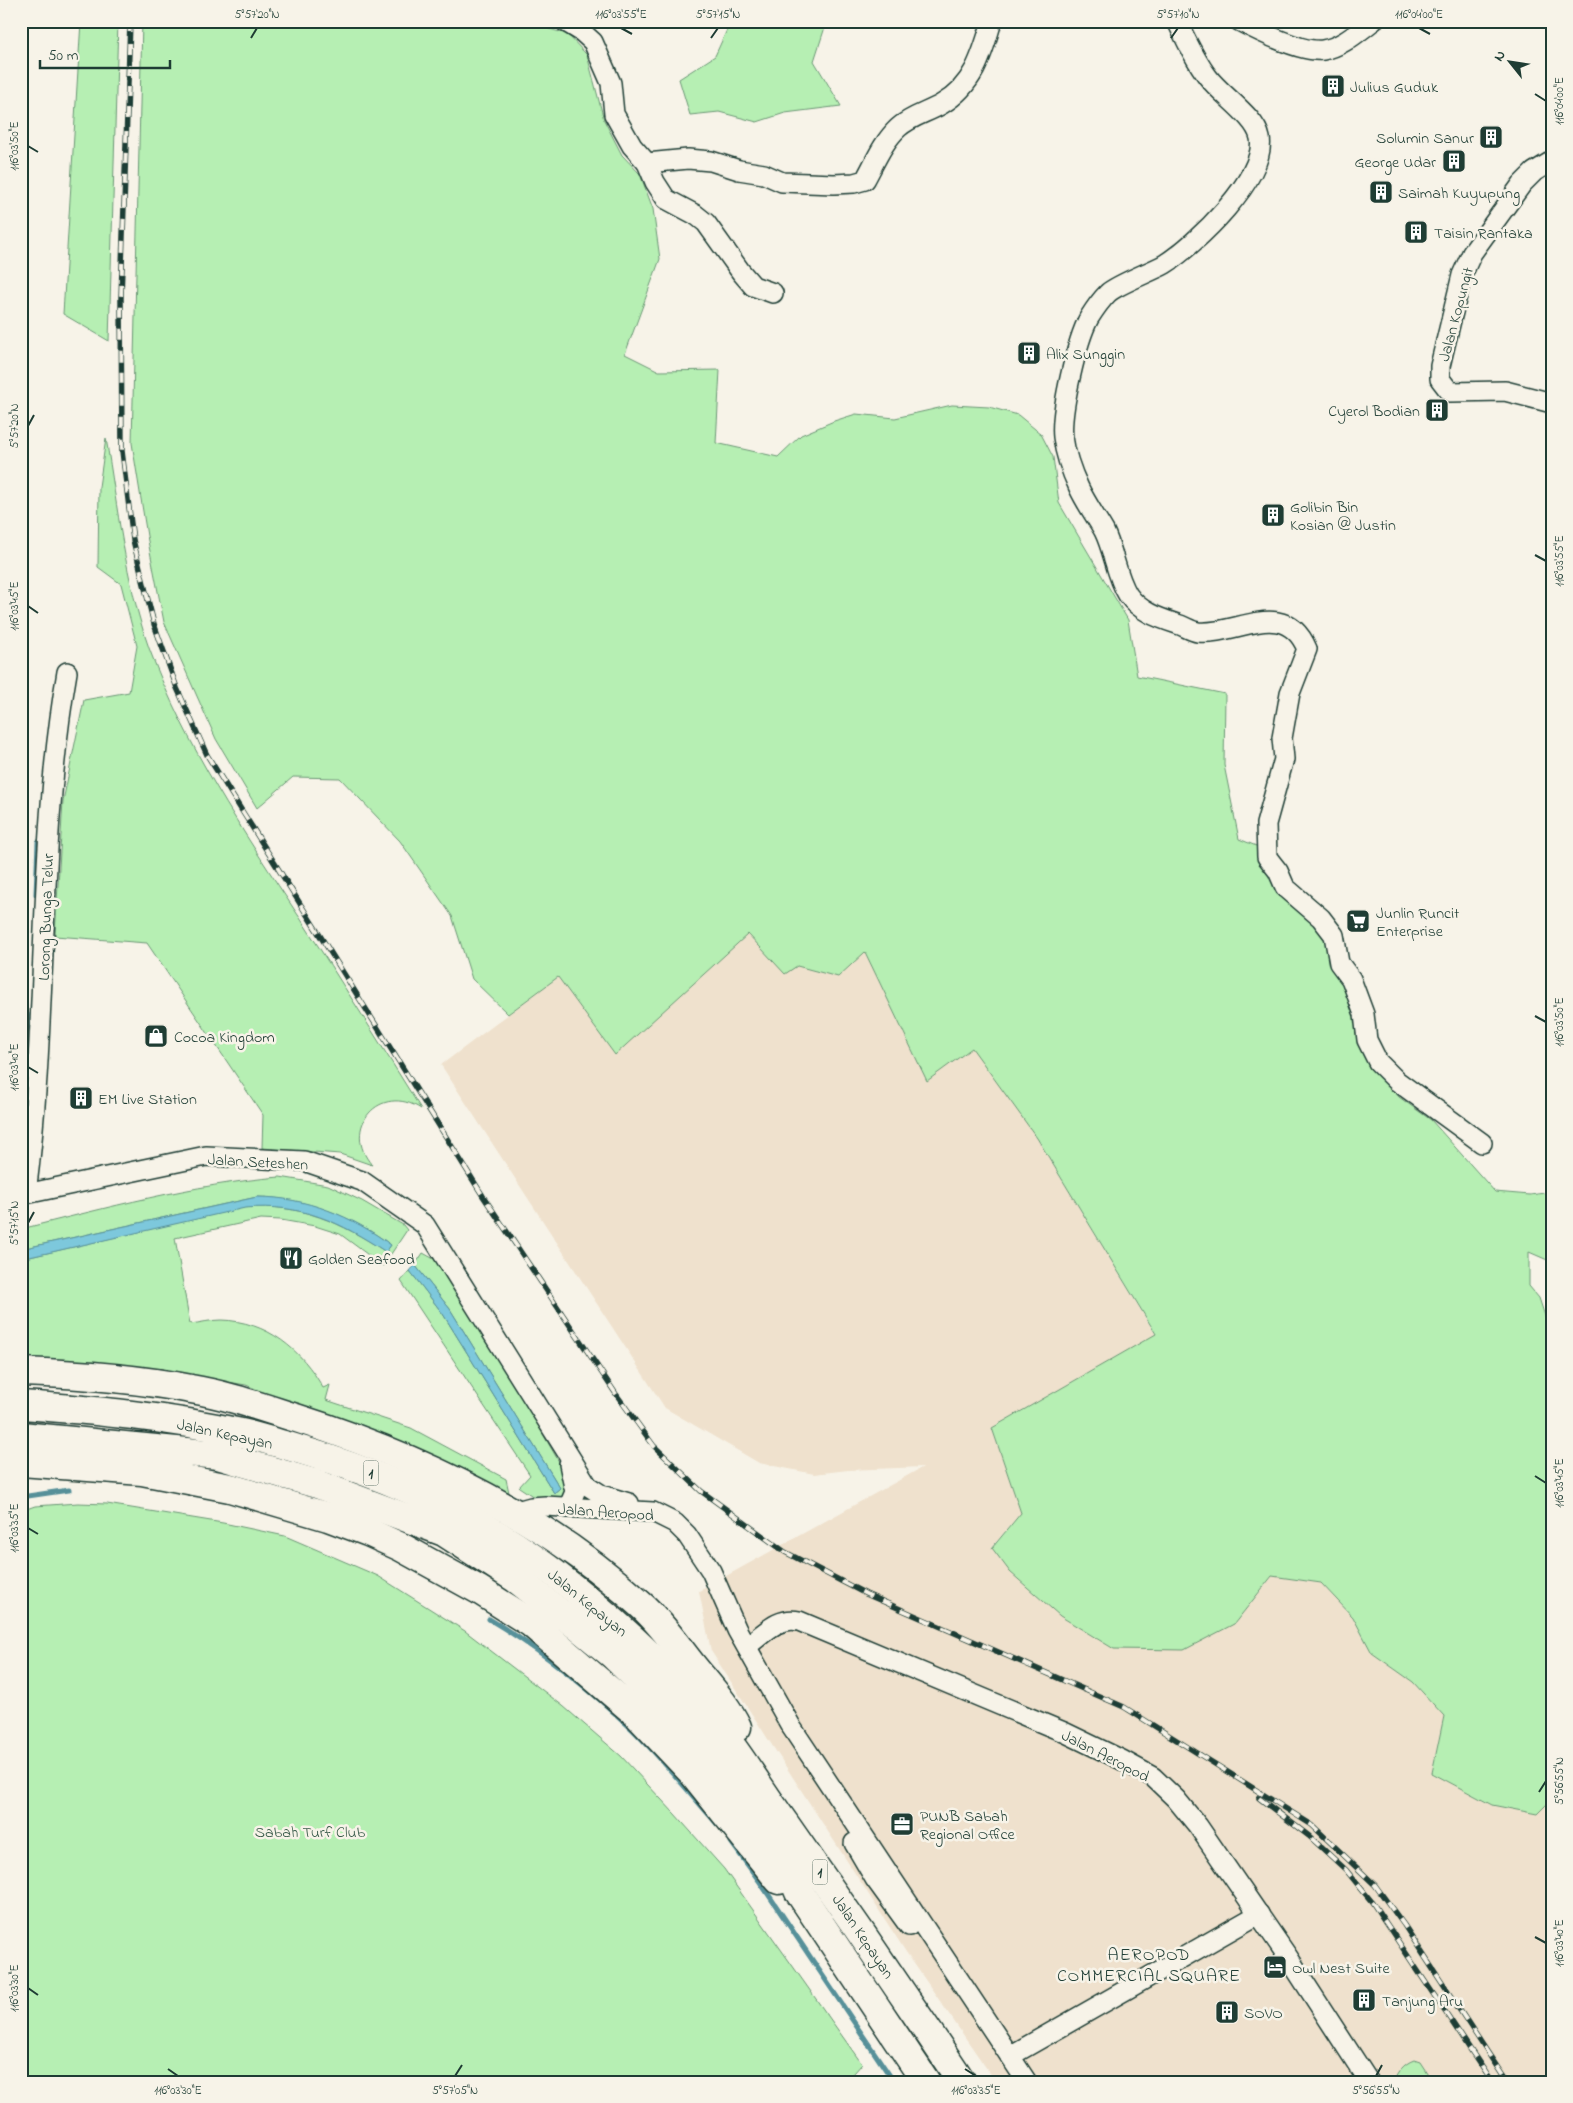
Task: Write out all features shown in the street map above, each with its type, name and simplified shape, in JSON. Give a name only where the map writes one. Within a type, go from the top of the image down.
[{"type":"highway","points":[[21,1372],[70,1373],[144,1381],[192,1389],[238,1400],[325,1427],[402,1456],[472,1489],[513,1512],[602,1572],[643,1607],[681,1650],[735,1722],[784,1823]]},
{"type":"highway","name":"Jalan Kepayan","points":[[21,1405],[110,1411],[242,1433],[334,1460],[376,1475],[455,1512],[532,1557],[630,1636],[658,1681],[675,1715],[766,1831],[789,1868],[799,1892],[926,2082]]},
{"type":"highway","name":"Jalan Kepayan","points":[[21,1436],[218,1455],[317,1484],[444,1532],[515,1578],[613,1655],[694,1700],[722,1732],[824,1878],[962,2082]]},
{"type":"highway","points":[[21,1462],[142,1471],[230,1488],[328,1517],[368,1532],[471,1585],[531,1623],[638,1715],[693,1773],[779,1880],[799,1892]]},
{"type":"street","points":[[564,21],[582,32],[593,42],[610,83],[614,114],[632,146],[647,163],[655,182],[666,199],[696,215],[706,223],[753,286],[773,293]]},
{"type":"street","points":[[647,163],[688,159],[711,160],[739,170],[764,174],[782,182],[854,184],[865,180],[886,140],[899,127],[915,116],[941,105],[961,91],[976,68],[992,21]]},
{"type":"street","points":[[1177,21],[1197,62],[1209,79],[1250,120],[1258,133],[1260,141],[1258,158],[1242,187],[1203,233],[1166,263],[1109,292],[1089,319],[1080,345],[1065,403],[1063,435],[1065,443],[1079,489],[1112,547],[1128,594],[1144,611],[1162,621],[1198,632],[1223,630],[1258,621],[1282,623],[1302,636],[1307,649],[1290,693],[1282,738],[1284,759],[1266,824],[1267,857],[1278,871],[1285,887],[1321,918],[1334,935],[1339,963],[1351,979],[1364,1014],[1368,1040],[1378,1062],[1397,1081],[1482,1143]]},
{"type":"street","points":[[1239,21],[1310,50],[1323,50],[1343,42],[1373,21]]},
{"type":"street","name":"Jalan Kopungit","points":[[1552,161],[1534,172],[1522,184],[1472,253],[1462,276],[1448,328],[1440,366],[1440,379],[1450,392],[1505,391],[1552,403]]},
{"type":"street","name":"Lorong Bunga Telur","points":[[24,1194],[33,1138],[49,812],[57,727],[67,672]]},
{"type":"street","name":"Jalan Seteshen","points":[[24,1194],[206,1156],[304,1161],[362,1181],[425,1225],[588,1486],[602,1495],[642,1506],[653,1512]]},
{"type":"street","name":"Jalan Seteshen","points":[[565,1451],[575,1492],[568,1508]]},
{"type":"street","name":"Jalan Aeropod","points":[[513,1512],[531,1507],[590,1507],[653,1512],[675,1523],[700,1553],[711,1571],[737,1630],[792,1728],[1027,2082]]},
{"type":"street","name":"Jalan Aeropod","points":[[747,1646],[778,1622],[789,1619],[799,1622],[1066,1734],[1122,1760],[1153,1777],[1176,1799],[1198,1826],[1259,1914],[1369,2082]]},
{"type":"street","points":[[1010,2056],[1259,1914]]},
{"type":"shaded area","points":[[748,933],[797,966],[838,977],[865,951],[927,1081],[972,1047],[1037,1138],[1156,1335],[992,1428],[1021,1513],[992,1547],[1010,1572],[1060,1616],[1114,1649],[1234,1624],[1272,1576],[1321,1583],[1353,1617],[1372,1653],[1413,1682],[1444,1716],[1432,1773],[1492,1805],[1537,1814],[1552,1799],[1552,2082],[996,2082],[906,1952],[711,1651],[699,1591],[923,1467],[848,1470],[814,1474],[759,1463],[665,1408],[441,1065],[558,977],[615,1054]]},
{"type":"green space","points":[[81,21],[118,21],[109,341],[63,314]]},
{"type":"green space","points":[[142,21],[503,21],[539,26],[567,34],[587,55],[604,120],[622,155],[640,174],[653,209],[660,259],[625,354],[659,371],[720,370],[716,443],[778,457],[801,435],[856,414],[895,418],[952,405],[989,407],[1018,415],[1041,434],[1053,457],[1059,503],[1128,620],[1137,676],[1225,694],[1224,765],[1239,839],[1276,854],[1285,887],[1337,941],[1380,1071],[1399,1097],[1431,1120],[1495,1192],[1530,1195],[1552,1192],[1552,1262],[1529,1252],[1529,1286],[1539,1298],[1548,1325],[1552,1353],[1552,1799],[1537,1814],[1492,1805],[1432,1773],[1444,1716],[1413,1682],[1372,1653],[1353,1617],[1321,1583],[1272,1576],[1234,1624],[1184,1650],[1114,1649],[1060,1616],[1010,1572],[992,1548],[1021,1513],[992,1428],[1156,1334],[1037,1138],[972,1048],[927,1081],[865,952],[838,977],[797,966],[785,974],[748,934],[615,1055],[558,977],[508,1014],[472,979],[452,916],[400,841],[340,778],[293,777],[257,808],[216,739],[164,622],[147,536],[132,443]]},
{"type":"green space","points":[[731,21],[827,21],[814,61],[841,106],[785,113],[757,122],[719,112],[690,115],[679,79],[715,56]]},
{"type":"green space","points":[[106,438],[123,544],[134,596],[149,648],[163,684],[198,753],[257,853],[331,965],[421,1109],[406,1102],[392,1101],[379,1105],[369,1113],[363,1124],[360,1137],[363,1151],[372,1165],[340,1154],[262,1148],[263,1115],[147,943],[55,936],[63,801],[84,700],[129,692],[137,646],[121,584],[98,567],[99,487]]},
{"type":"green space","points":[[280,1177],[328,1185],[362,1201],[403,1225],[407,1230],[383,1266],[340,1234],[315,1226],[281,1220],[261,1219],[175,1238],[190,1324],[221,1320],[238,1322],[268,1332],[294,1350],[305,1361],[323,1388],[330,1385],[326,1400],[411,1428],[506,1479],[510,1497],[246,1385],[151,1369],[21,1357],[21,1259],[245,1207],[266,1207],[303,1212],[320,1217],[353,1232],[386,1252],[391,1245],[360,1225],[328,1210],[293,1201],[257,1197],[21,1249],[21,1229],[182,1191],[247,1180]]},
{"type":"green space","points":[[423,1253],[434,1259],[442,1268],[539,1420],[536,1422],[569,1479],[562,1506],[543,1503],[519,1487],[530,1475],[401,1281],[410,1271],[443,1314],[554,1493],[560,1488],[450,1309],[415,1265]]},
{"type":"green space","name":"Sabah Turf Club","points":[[78,1503],[107,1504],[223,1523],[285,1536],[378,1576],[465,1631],[563,1706],[621,1756],[674,1813],[724,1869],[862,2064],[846,2082],[21,2082],[21,1511],[35,1506]]},
{"type":"green space","points":[[1414,2060],[1420,2062],[1433,2082],[1393,2082],[1401,2069]]},
{"type":"water","points":[[257,1197],[293,1200],[328,1210],[360,1225],[391,1245],[386,1252],[353,1232],[320,1217],[303,1212],[266,1207],[245,1208],[21,1259],[21,1249]]},
{"type":"water","points":[[415,1265],[450,1309],[560,1488],[554,1493],[443,1314],[410,1271]]},
{"type":"waterway","points":[[36,894],[38,842]]},
{"type":"waterway","points":[[30,1028],[31,1015]]},
{"type":"waterway","points":[[23,1126],[26,1091]]},
{"type":"waterway","points":[[21,1497],[69,1490]]},
{"type":"waterway","points":[[489,1619],[546,1657],[616,1714],[655,1753],[717,1824]]},
{"type":"waterway","points":[[731,1842],[760,1882],[894,2082]]},
{"type":"railway","points":[[130,21],[121,298],[122,451],[133,540],[154,624],[177,688],[207,755],[483,1196],[616,1394],[654,1446],[701,1491],[785,1552],[866,1594],[1124,1707],[1312,1825],[1375,1885],[1404,1925],[1507,2082]]},
{"type":"railway","points":[[1259,1798],[1309,1836],[1346,1870],[1372,1902],[1492,2082]]},
{"type":"place","name":"Julius Guduk","points":[[1333,86]]},
{"type":"place","name":"Solumin Sanur","points":[[1491,137]]},
{"type":"place","name":"George Udar","points":[[1454,161]]},
{"type":"place","name":"Saimah Kuyupung","points":[[1381,192]]},
{"type":"place","name":"Taisin Rantaka","points":[[1416,232]]},
{"type":"place","name":"Alix Sunggin","points":[[1029,353]]},
{"type":"place","name":"Cyerol Bodian","points":[[1437,410]]},
{"type":"place","name":"Golibin Bin Kosian @ Justin","points":[[1273,515]]},
{"type":"place","name":"Junlin Runcit Enterprise","points":[[1358,921]]},
{"type":"place","name":"Cocoa Kingdom","points":[[156,1036]]},
{"type":"place","name":"EM Live Station","points":[[81,1098]]},
{"type":"place","name":"Golden Seafood","points":[[291,1258]]},
{"type":"place","name":"PUNB Sabah Regional Office","points":[[902,1824]]},
{"type":"place","name":"Owl Nest Suite","points":[[1275,1967]]},
{"type":"place","name":"Tanjung Aru","points":[[1364,2000]]},
{"type":"place","name":"SOVO","points":[[1227,2012]]},
{"type":"district","name":"AEROPOD COMMERCIAL SQUARE","points":[[1149,1964]]}]
